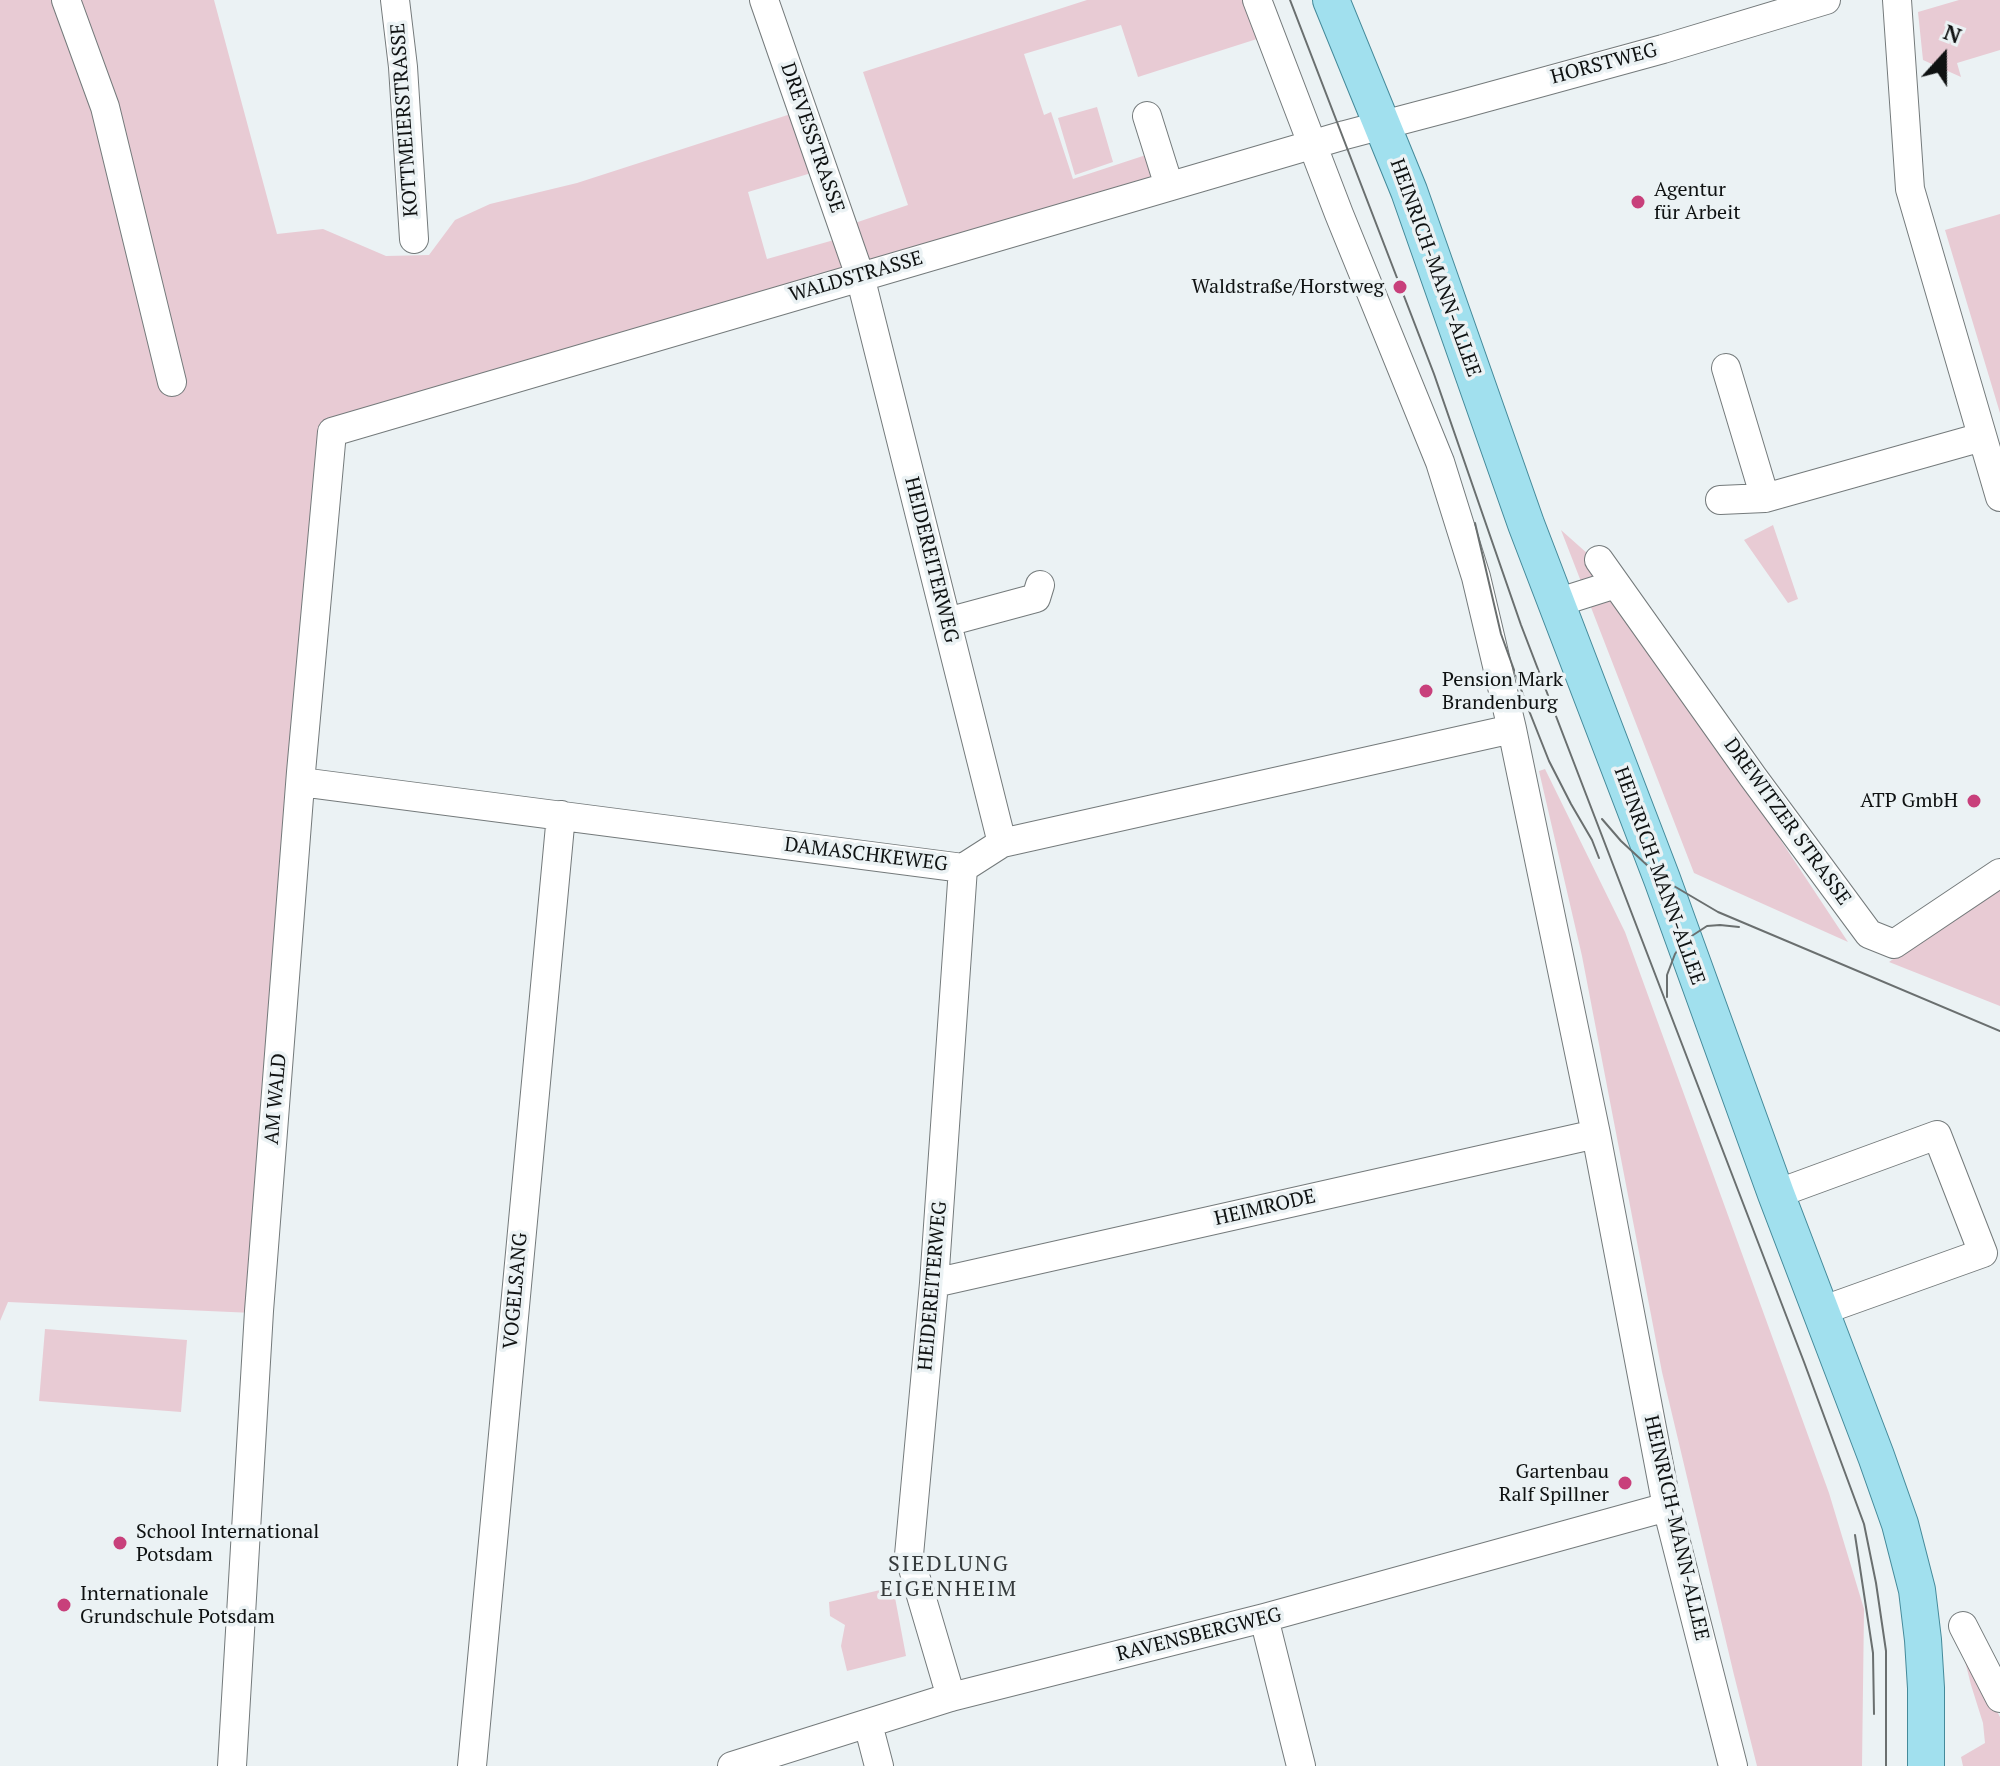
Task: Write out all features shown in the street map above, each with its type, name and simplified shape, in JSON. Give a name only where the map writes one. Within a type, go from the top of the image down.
[{"type":"main road","name":"HEINRICH-MANN-ALLEE","points":[[1331,0],[1409,191],[1521,510],[1662,879],[1900,1524],[1917,1590],[1923,1640],[1926,1766]]},
{"type":"street","points":[[66,0],[105,107],[172,382]]},
{"type":"street","name":"KOTTMEIERSTRASSE","points":[[395,0],[403,67],[414,239]]},
{"type":"street","name":"DREVESSTRASSE","points":[[764,0],[860,276]]},
{"type":"street","name":"HEINRICH-MANN-ALLEE","points":[[1257,0],[1440,462],[1476,577],[1512,729],[1596,1134],[1667,1507],[1733,1766]]},
{"type":"street","name":"HORSTWEG","points":[[1382,124],[1663,49],[1826,0]]},
{"type":"street","points":[[1897,0],[1910,189],[2000,497]]},
{"type":"street","points":[[1147,116],[1169,186]]},
{"type":"street","name":"WALDSTRASSE","points":[[332,432],[1382,124]]},
{"type":"street","name":"HEIDEREITERWEG","points":[[860,276],[1002,843]]},
{"type":"street","points":[[1726,368],[1765,498]]},
{"type":"street","name":"AM WALD","points":[[232,1766],[259,1311],[332,432]]},
{"type":"street","points":[[1720,500],[1765,498],[1982,437]]},
{"type":"street","name":"DREWITZER STRASSE","points":[[1599,560],[1869,934],[1894,944],[2000,873]]},
{"type":"street","points":[[1556,603],[1616,584]]},
{"type":"street","points":[[947,622],[1036,598],[1040,585]]},
{"type":"street","name":"DAMASCHKEWEG","points":[[301,782],[963,868],[1002,843],[1512,729]]},
{"type":"street","name":"VOGELSANG","points":[[472,1766],[561,815]]},
{"type":"street","name":"HEIDEREITERWEG","points":[[951,1697],[909,1555],[934,1283],[963,868]]},
{"type":"street","name":"HEIMRODE","points":[[934,1283],[1596,1134]]},
{"type":"street","points":[[1776,1194],[1937,1135],[1983,1253],[1821,1311]]},
{"type":"street","name":"RAVENSBERGWEG","points":[[732,1766],[951,1697],[1264,1618],[1667,1507]]},
{"type":"street","points":[[1264,1618],[1301,1766]]},
{"type":"street","points":[[1963,1626],[2000,1698]]},
{"type":"street","points":[[868,1724],[879,1766]]},
{"type":"shaded area","points":[[0,0],[214,0],[277,234],[323,229],[386,256],[429,255],[455,220],[490,204],[577,183],[797,112],[818,171],[748,192],[767,259],[841,238],[855,276],[328,423],[253,1313],[8,1302],[0,1321]]},
{"type":"shaded area","points":[[1087,0],[1246,0],[1260,38],[1138,77],[1121,25],[1024,54],[1044,115],[1051,112],[1073,179],[1149,154],[1156,184],[862,274],[846,226],[908,205],[863,72]]},
{"type":"shaded area","points":[[1959,0],[2000,0],[2000,50],[1957,63],[1961,77],[1923,60],[1918,12]]},
{"type":"shaded area","points":[[1097,107],[1113,162],[1075,175],[1058,118]]},
{"type":"shaded area","points":[[2000,214],[2000,413],[1945,230]]},
{"type":"shaded area","points":[[1773,525],[1798,599],[1788,603],[1744,540]]},
{"type":"shaded area","points":[[1561,530],[1597,562],[1848,942],[1694,873]]},
{"type":"shaded area","points":[[1545,769],[1625,932],[1829,1493],[1864,1609],[1862,1766],[1757,1766],[1662,1372],[1582,956],[1539,771]]},
{"type":"shaded area","points":[[2000,884],[2000,1006],[1889,962]]},
{"type":"shaded area","points":[[45,1329],[187,1340],[181,1412],[39,1401]]},
{"type":"shaded area","points":[[893,1587],[906,1656],[847,1671],[841,1646],[845,1625],[830,1616],[829,1602]]},
{"type":"shaded area","points":[[1960,1641],[2000,1717],[2000,1766],[1963,1766],[1961,1757],[1985,1743],[1983,1723]]},
{"type":"tram line","points":[[1290,0],[1434,374],[1521,625],[1864,1524],[1886,1651],[1886,1766]]},
{"type":"tram line","points":[[1475,523],[1501,634],[1526,703],[1549,761],[1599,858]]},
{"type":"tram line","points":[[1602,819],[1662,879],[1718,912],[2000,1031]]},
{"type":"tram line","points":[[1667,997],[1667,975],[1684,941],[1707,926],[1739,927]]},
{"type":"tram line","points":[[1855,1535],[1873,1653],[1874,1714]]},
{"type":"place","name":"Agentur für Arbeit","points":[[1638,202]]},
{"type":"place","name":"Waldstraße/Horstweg","points":[[1400,287]]},
{"type":"place","name":"Pension Mark Brandenburg","points":[[1426,691]]},
{"type":"place","name":"ATP GmbH","points":[[1974,801]]},
{"type":"place","name":"Gartenbau Ralf Spillner","points":[[1625,1483]]},
{"type":"place","name":"School International Potsdam","points":[[120,1543]]},
{"type":"place","name":"Internationale Grundschule Potsdam","points":[[64,1605]]},
{"type":"district","name":"SIEDLUNG EIGENHEIM","points":[[949,1578]]}]
